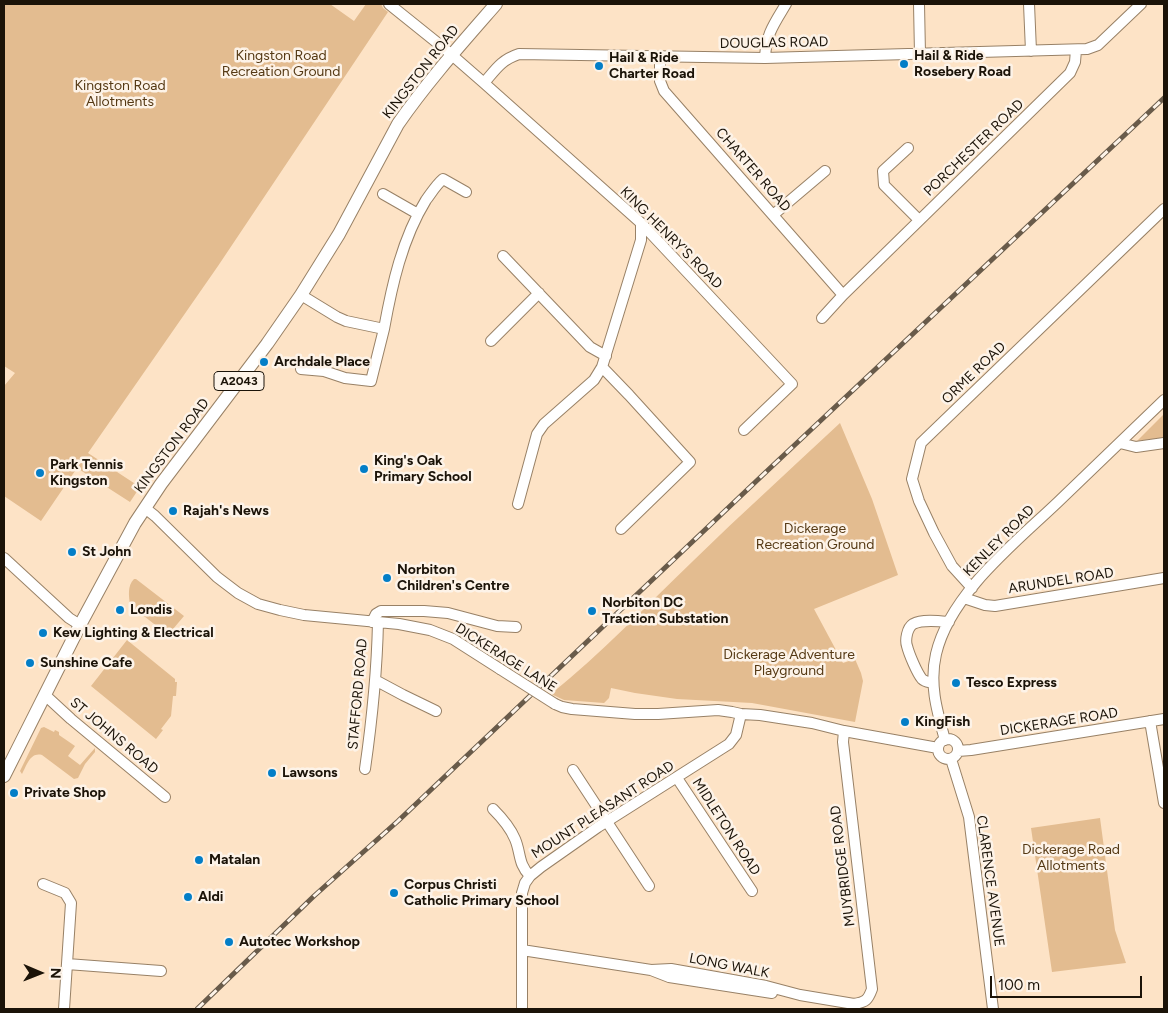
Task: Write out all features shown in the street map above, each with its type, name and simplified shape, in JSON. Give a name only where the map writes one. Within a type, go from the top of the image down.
[{"type":"main road","name":"KINGSTON ROAD","points":[[4,776],[80,625],[135,523],[170,471],[267,344],[301,294],[339,234],[398,124],[418,95],[496,4]]},
{"type":"street","name":"KING HENRY'S ROAD","points":[[389,4],[484,83],[641,223],[792,384],[744,430]]},
{"type":"street","points":[[765,58],[765,44],[768,35],[786,4]]},
{"type":"street","points":[[919,4],[920,54]]},
{"type":"street","points":[[1029,4],[1031,51]]},
{"type":"street","points":[[1076,50],[1098,45],[1141,4]]},
{"type":"street","name":"DOUGLAS ROAD","points":[[484,83],[498,66],[508,58],[519,54],[765,58],[1076,50]]},
{"type":"street","name":"PORCHESTER ROAD","points":[[822,318],[843,295],[1070,73],[1075,62],[1076,50]]},
{"type":"street","name":"CHARTER ROAD","points":[[660,57],[660,81],[664,91],[843,295]]},
{"type":"street","points":[[908,148],[883,171],[884,185],[919,220]]},
{"type":"street","points":[[773,215],[825,171]]},
{"type":"street","points":[[301,369],[324,371],[345,378],[371,381],[390,296],[405,241],[418,214],[436,186],[443,179],[466,192]]},
{"type":"street","points":[[383,194],[418,214]]},
{"type":"street","name":"ORME ROAD","points":[[972,588],[952,566],[919,501],[912,479],[921,443],[1164,210]]},
{"type":"street","points":[[518,504],[537,434],[550,418],[594,380],[602,367],[641,240],[641,223]]},
{"type":"street","points":[[503,256],[590,347],[606,356]]},
{"type":"street","points":[[491,341],[539,293]]},
{"type":"street","points":[[301,294],[346,321],[384,329]]},
{"type":"street","points":[[602,367],[690,462],[621,529]]},
{"type":"street","name":"KENLEY ROAD","points":[[945,740],[935,705],[933,683],[936,654],[949,622],[964,598],[993,564],[1164,400]]},
{"type":"street","points":[[1120,443],[1136,447],[1164,443]]},
{"type":"street","name":"DICKERAGE LANE","points":[[145,508],[217,577],[258,604],[304,616],[415,627],[442,634],[465,646],[554,704],[562,707],[635,714],[718,710],[741,714]]},
{"type":"street","points":[[4,558],[69,618],[80,625]]},
{"type":"street","name":"ARUNDEL ROAD","points":[[964,598],[985,605],[995,606],[1164,578]]},
{"type":"street","points":[[375,622],[376,614],[381,611],[424,611],[448,613],[497,626],[516,627]]},
{"type":"street","points":[[933,683],[925,681],[919,673],[906,640],[913,624],[932,621],[949,622]]},
{"type":"street","name":"STAFFORD ROAD","points":[[365,769],[376,680],[375,622]]},
{"type":"street","points":[[376,680],[403,696],[436,711]]},
{"type":"street","name":"ST JOHNS ROAD","points":[[45,696],[165,797]]},
{"type":"street","points":[[741,714],[790,719],[938,748]]},
{"type":"street","name":"MOUNT PLEASANT ROAD","points":[[522,1009],[522,894],[525,883],[530,876],[540,867],[606,822],[729,744],[736,735],[741,714]]},
{"type":"street","name":"DICKERAGE ROAD","points":[[954,755],[971,750],[1164,719]]},
{"type":"street","points":[[1150,721],[1164,803]]},
{"type":"street","name":"MUYBRIDGE ROAD","points":[[844,731],[843,742],[872,989],[868,998]]},
{"type":"street","points":[[945,740],[955,742],[954,755],[942,758],[938,748],[940,743],[945,740]]},
{"type":"street","name":"CLARENCE AVENUE","points":[[954,755],[969,818],[994,1009]]},
{"type":"street","points":[[573,770],[649,886]]},
{"type":"street","name":"MIDLETON ROAD","points":[[677,778],[752,891]]},
{"type":"street","points":[[493,809],[510,828],[524,870],[530,876]]},
{"type":"street","points":[[43,884],[65,893],[71,903],[64,1009]]},
{"type":"street","name":"LONG WALK","points":[[522,950],[651,970],[669,977],[765,993],[800,995],[854,1004],[861,1003],[868,998]]},
{"type":"street","points":[[68,964],[161,971]]},
{"type":"green space","points":[[4,4],[330,4],[354,21],[366,4],[381,4],[388,12],[218,266],[88,453],[140,487],[130,502],[77,468],[41,521],[4,496],[4,386],[15,373],[4,366]]},
{"type":"green space","points":[[1164,414],[1164,438],[1137,441]]},
{"type":"green space","name":"Dickerage Recreation Ground","points":[[840,423],[872,499],[898,575],[814,609],[843,663],[855,659],[861,673],[863,681],[855,722],[752,703],[677,699],[611,688],[609,698],[604,703],[564,700],[551,694],[606,646],[729,526]]},
{"type":"green space","points":[[134,579],[184,616],[168,635],[130,605],[129,588]]},
{"type":"green space","points":[[127,640],[177,682],[176,696],[173,696],[171,716],[156,739],[91,686]]},
{"type":"green space","points":[[44,727],[54,732],[55,730],[59,732],[59,735],[75,746],[68,756],[80,765],[95,748],[95,752],[85,764],[78,778],[74,779],[42,755],[32,757],[22,774],[20,771],[41,728]]},
{"type":"green space","name":"Dickerage Road Allotments","points":[[1100,818],[1115,930],[1126,963],[1052,972],[1031,828]]},
{"type":"railway","points":[[197,1009],[314,896],[398,821],[1164,98]]},
{"type":"place","name":"Hail & Ride Rosebery Road","points":[[904,64]]},
{"type":"place","name":"Hail & Ride Charter Road","points":[[599,66]]},
{"type":"place","name":"Archdale Place","points":[[264,362]]},
{"type":"place","name":"King's Oak Primary School","points":[[364,469]]},
{"type":"place","name":"Park Tennis Kingston","points":[[40,473]]},
{"type":"place","name":"Rajah's News","points":[[173,511]]},
{"type":"place","name":"St John","points":[[72,552]]},
{"type":"place","name":"Norbiton Children's Centre","points":[[387,578]]},
{"type":"place","name":"Londis","points":[[120,610]]},
{"type":"place","name":"Norbiton DC Traction Substation","points":[[592,611]]},
{"type":"place","name":"Kew Lighting & Electrical","points":[[43,633]]},
{"type":"place","name":"Sunshine Cafe","points":[[30,663]]},
{"type":"place","name":"Tesco Express","points":[[956,683]]},
{"type":"place","name":"KingFish","points":[[905,722]]},
{"type":"place","name":"Lawsons","points":[[272,773]]},
{"type":"place","name":"Private Shop","points":[[14,793]]},
{"type":"place","name":"Matalan","points":[[199,860]]},
{"type":"place","name":"Corpus Christi Catholic Primary School","points":[[394,893]]},
{"type":"place","name":"Aldi","points":[[188,897]]},
{"type":"place","name":"Autotec Workshop","points":[[229,942]]},
{"type":"park label","name":"Kingston Road Recreation Ground","points":[[281,64]]},
{"type":"park label","name":"Kingston Road Allotments","points":[[120,94]]},
{"type":"park label","name":"Dickerage Adventure Playground","points":[[789,664]]}]
